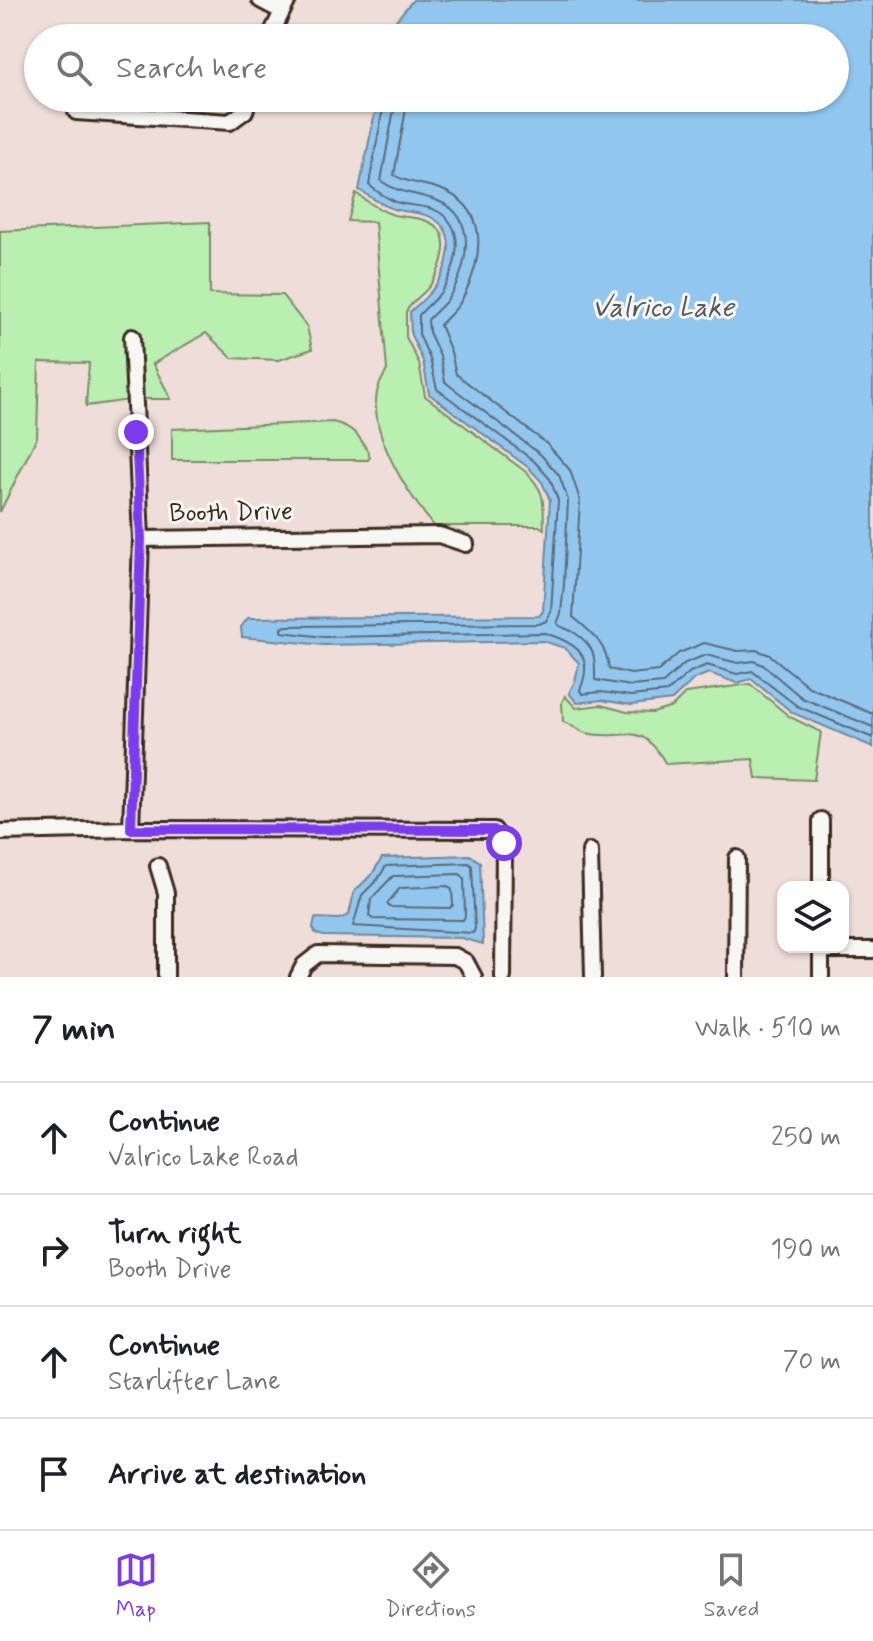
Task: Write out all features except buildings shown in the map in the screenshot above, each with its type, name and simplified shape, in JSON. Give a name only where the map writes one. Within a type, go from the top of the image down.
[{"type":"street","points":[[260,0],[285,5],[276,24]]},
{"type":"street","points":[[76,112],[230,122],[244,112]]},
{"type":"street","points":[[132,337],[141,539]]},
{"type":"street","name":"Booth Drive","points":[[131,829],[141,539],[439,535],[466,544]]},
{"type":"street","points":[[821,820],[821,881]]},
{"type":"street","points":[[0,832],[131,829],[494,830],[504,843],[503,977]]},
{"type":"street","points":[[590,851],[593,977]]},
{"type":"street","points":[[736,977],[737,858]]},
{"type":"street","points":[[158,866],[166,893],[166,977]]},
{"type":"street","points":[[849,950],[873,950]]},
{"type":"street","points":[[821,953],[821,977]]},
{"type":"street","points":[[298,977],[304,965],[318,954],[455,956],[466,962],[474,977]]},
{"type":"green space","points":[[356,193],[389,213],[431,223],[442,235],[444,252],[435,277],[406,312],[406,337],[419,363],[425,396],[533,479],[542,498],[544,529],[539,526],[434,526],[402,480],[378,423],[378,388],[387,370],[375,222],[348,221]]},
{"type":"green space","points":[[210,222],[210,294],[282,295],[307,327],[312,349],[279,360],[232,358],[206,333],[153,364],[171,399],[140,399],[137,331],[127,331],[130,400],[86,406],[89,363],[39,362],[37,437],[0,512],[0,231]]},
{"type":"green space","points":[[333,422],[356,434],[367,450],[368,460],[172,460],[172,429]]},
{"type":"green space","points":[[750,684],[790,717],[821,732],[814,780],[756,778],[753,759],[666,764],[656,749],[639,736],[586,733],[563,722],[562,702],[565,696],[576,708],[601,705],[627,712],[653,713],[672,707],[686,693]]},
{"type":"water","name":"Valrico Lake","points":[[413,0],[873,0],[873,747],[793,713],[751,679],[737,683],[709,673],[694,679],[672,700],[631,705],[601,700],[577,703],[569,693],[579,663],[565,648],[543,641],[324,645],[242,637],[241,627],[248,618],[539,616],[543,611],[550,500],[542,482],[529,468],[429,394],[423,361],[411,335],[410,312],[437,282],[446,264],[449,243],[442,226],[434,219],[388,207],[359,190],[375,112],[849,112],[849,24],[393,24]]},
{"type":"water","points":[[470,855],[480,862],[483,944],[461,938],[324,936],[316,934],[313,928],[315,918],[339,919],[349,915],[354,892],[372,874],[382,858]]},
{"type":"route","points":[[136,432],[141,539],[131,829],[494,830],[504,843]]}]
